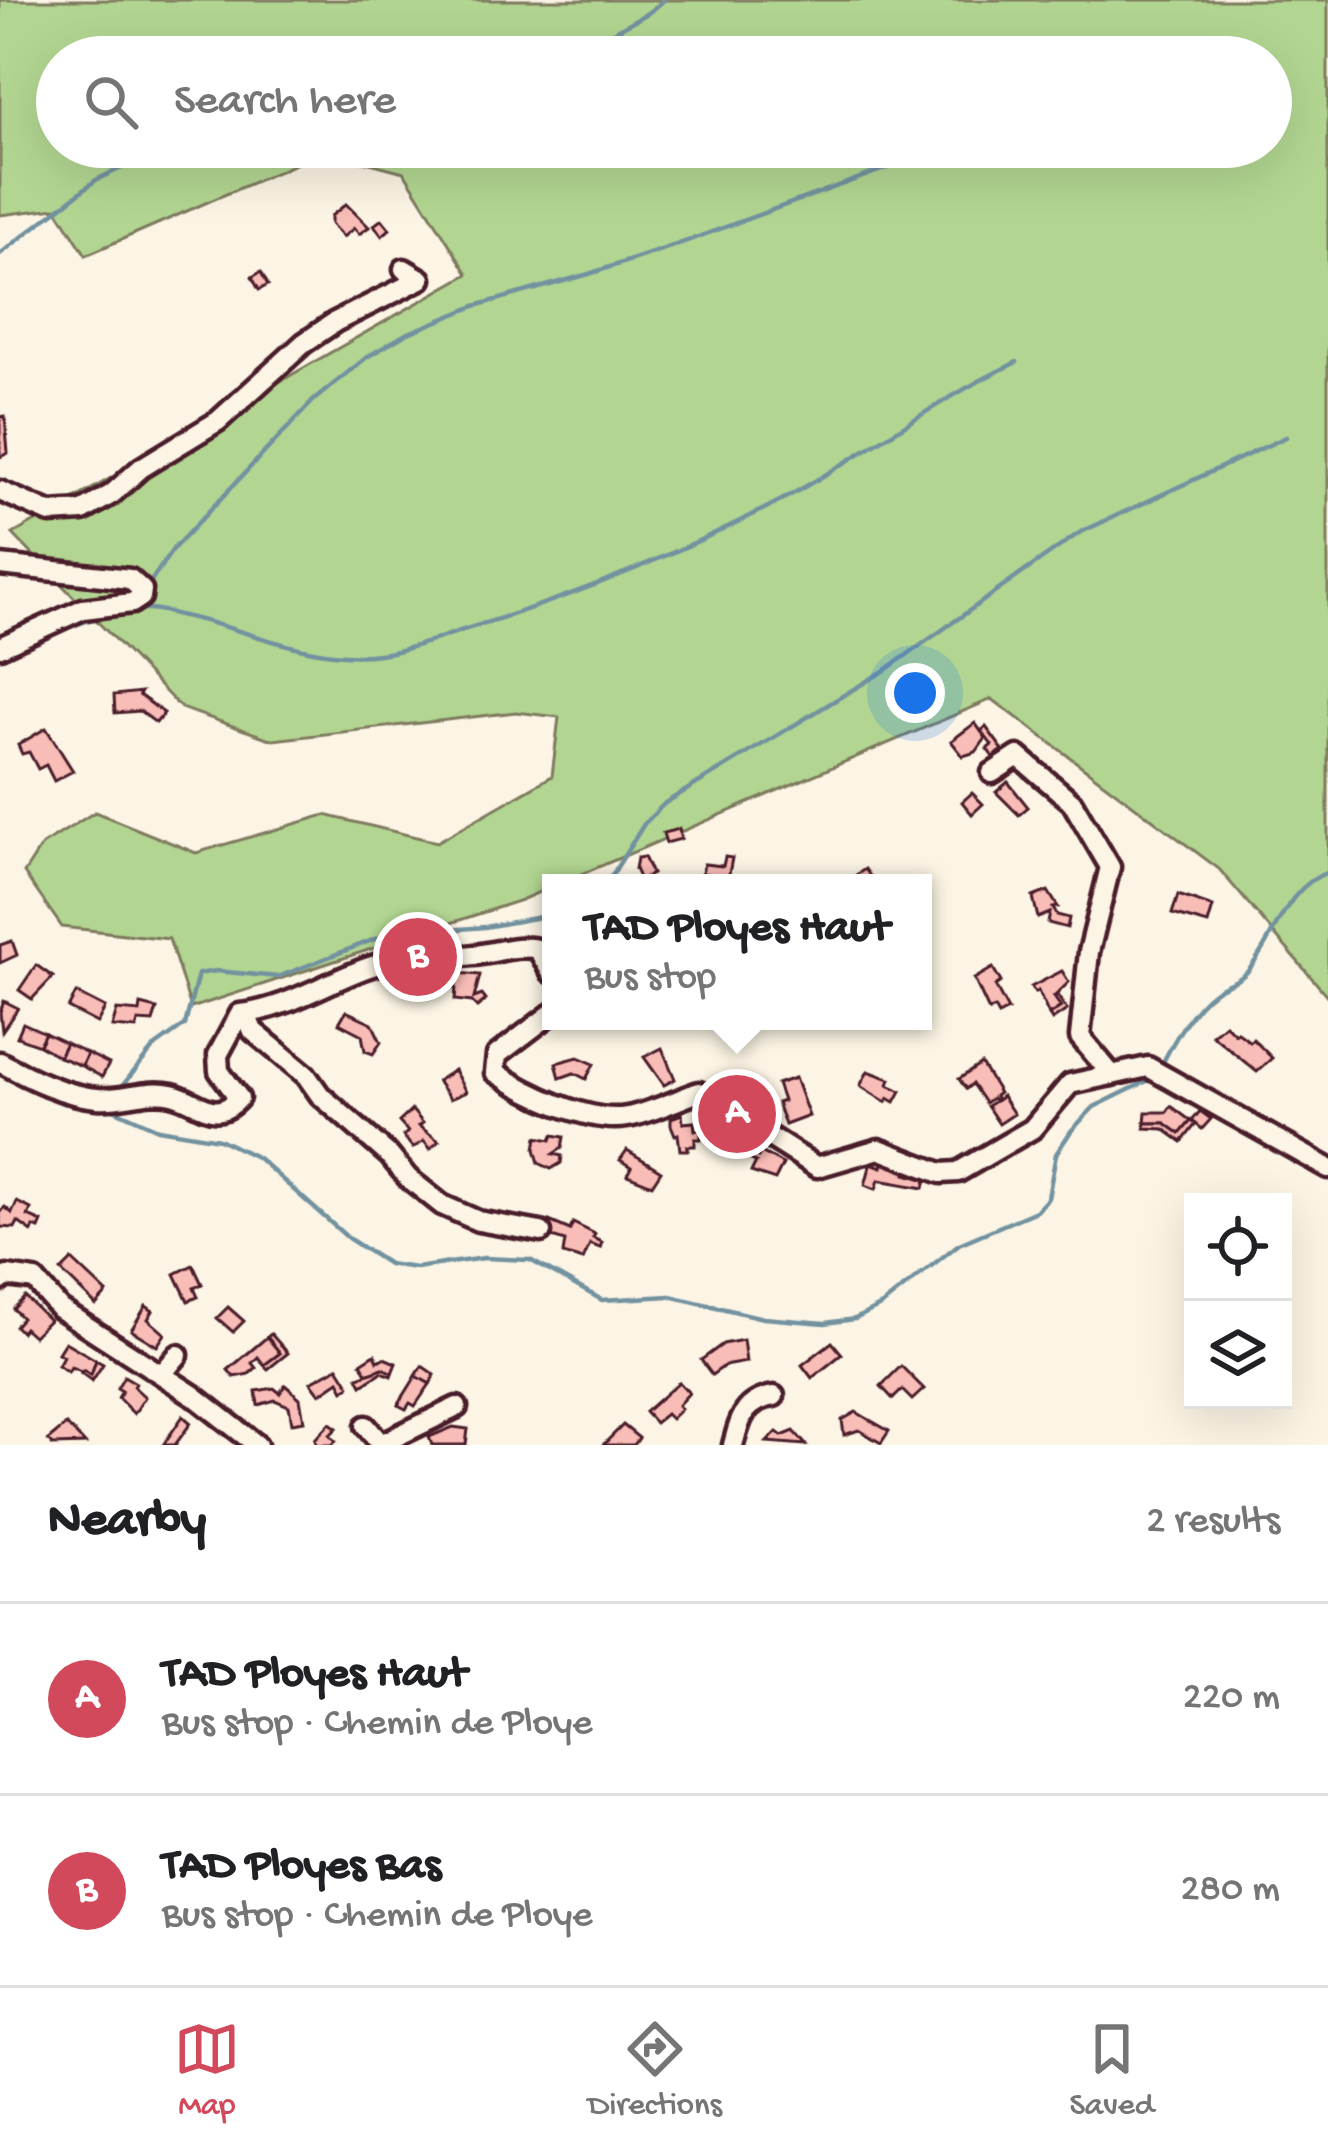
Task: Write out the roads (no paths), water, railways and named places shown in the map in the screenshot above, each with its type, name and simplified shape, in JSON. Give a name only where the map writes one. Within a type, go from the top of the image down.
[{"type":"street","points":[[0,491],[50,513],[83,511],[112,494],[141,468],[218,421],[270,370],[320,332],[421,279],[404,269]]},
{"type":"street","points":[[0,565],[130,579],[142,590],[141,597],[132,602],[83,609],[0,647]]},
{"type":"street","points":[[992,773],[1018,756],[1072,802],[1110,867],[1089,952],[1080,1037],[1112,1075]]},
{"type":"street","points":[[0,1062],[57,1088],[100,1099],[171,1094],[214,1113],[239,1098],[219,1071],[218,1055],[233,1020],[389,961],[438,954],[479,955],[518,945],[538,949],[542,956]]},
{"type":"street","points":[[246,1014],[253,1031],[442,1205],[478,1221],[541,1232]]},
{"type":"street","points":[[542,1021],[497,1055],[495,1072],[522,1090],[624,1118],[699,1092],[817,1167],[879,1149],[941,1173],[958,1172],[1033,1129],[1070,1084],[1148,1067],[1328,1168]]},
{"type":"street","points":[[0,1281],[7,1276],[35,1280],[60,1309],[161,1373],[257,1445]]},
{"type":"street","points":[[161,1373],[178,1355]]},
{"type":"street","points":[[734,1445],[742,1412],[758,1398],[773,1396]]},
{"type":"street","points":[[366,1426],[383,1444],[457,1407]]},
{"type":"waterway","points":[[606,36],[664,0]]},
{"type":"waterway","points":[[0,254],[96,180],[121,168]]},
{"type":"waterway","points":[[147,587],[173,549],[314,400],[367,357],[406,334],[475,306],[676,245],[887,168]]},
{"type":"waterway","points":[[43,637],[109,615],[148,609],[330,654],[355,656],[404,649],[553,601],[700,540],[803,488],[1017,362]]},
{"type":"waterway","points":[[613,874],[644,824],[665,803],[887,669],[1079,533],[1286,437]]},
{"type":"waterway","points":[[1160,1068],[1198,1007],[1247,972],[1290,902],[1328,872]]},
{"type":"waterway","points":[[123,1085],[153,1048],[185,1025],[198,974],[216,971],[278,977],[385,935],[485,927],[542,917]]},
{"type":"waterway","points":[[0,1073],[62,1103],[113,1109],[158,1129],[219,1139],[258,1158],[348,1238],[388,1264],[416,1268],[484,1258],[530,1260],[602,1300],[670,1296],[763,1318],[825,1323],[855,1319],[882,1305],[959,1244],[1036,1211],[1048,1198],[1056,1154],[1071,1131],[1094,1107],[1149,1080]]},
{"type":"place","name":"TAD Ployes Bas","points":[[418,957]]},
{"type":"place","name":"TAD Ployes Haut","points":[[737,1114]]}]
